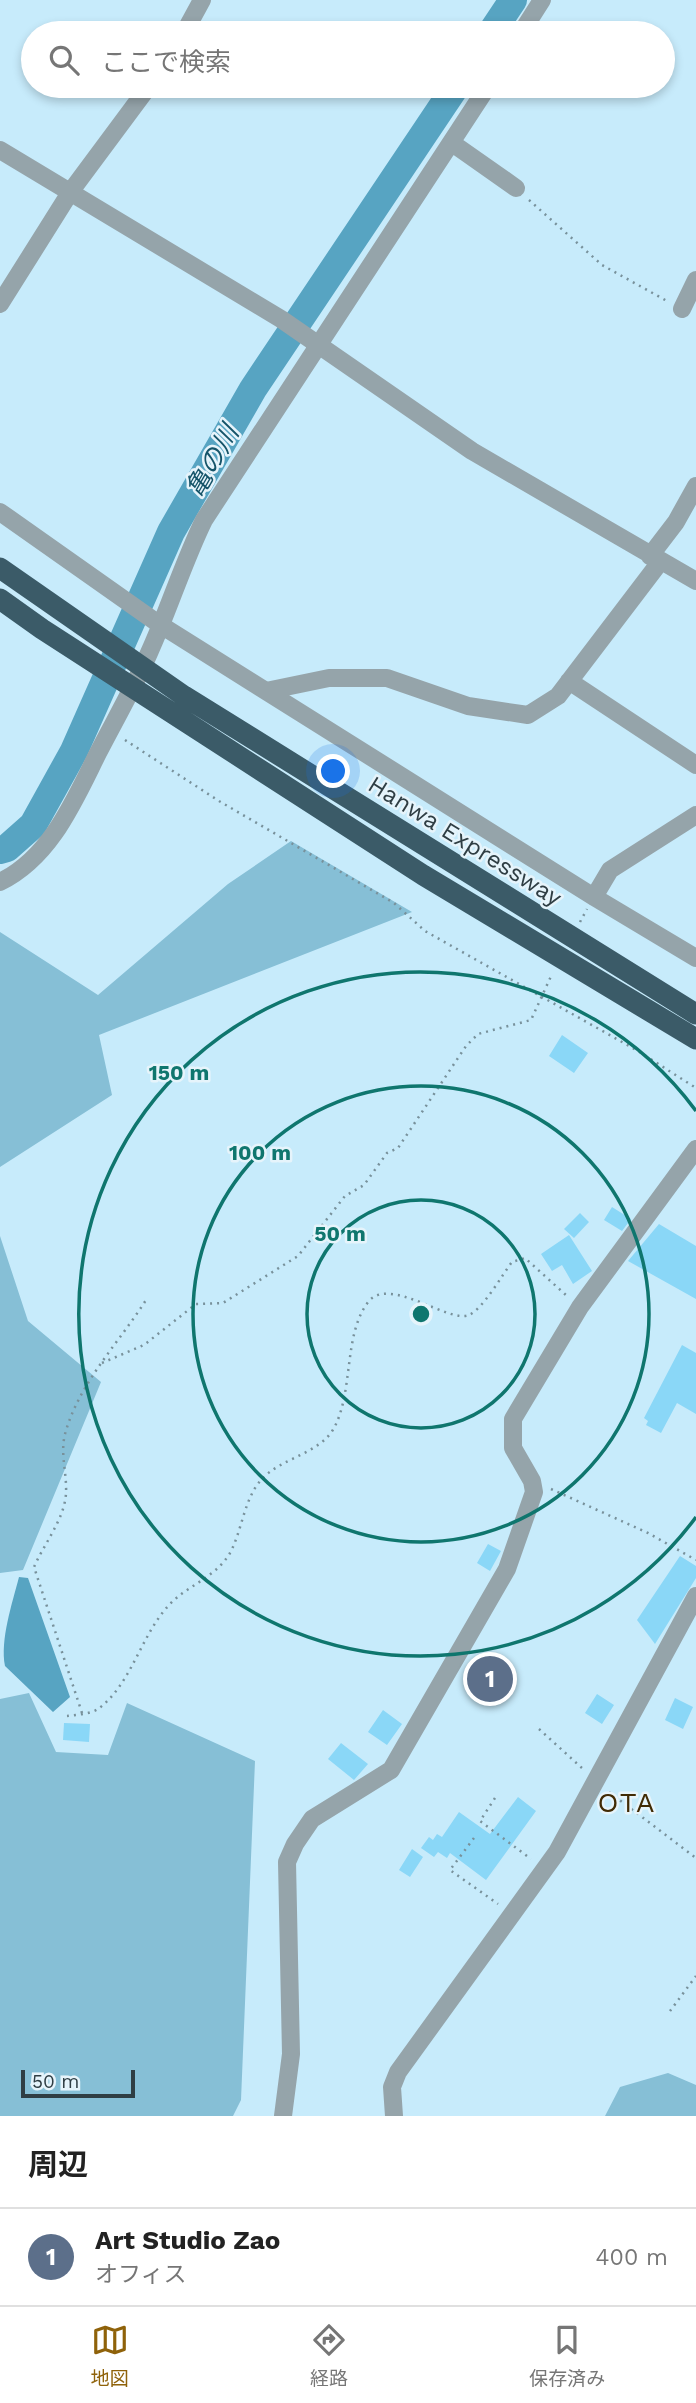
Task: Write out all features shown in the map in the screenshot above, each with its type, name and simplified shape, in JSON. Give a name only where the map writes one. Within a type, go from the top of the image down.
[{"type":"highway","name":"Hanwa Expressway","points":[[0,568],[184,696],[696,1014]]},
{"type":"highway","name":"Hanwa Expressway","points":[[0,599],[175,716],[423,875],[696,1039]]},
{"type":"street","points":[[193,21],[202,0]]},
{"type":"street","points":[[529,21],[542,0]]},
{"type":"street","points":[[0,304],[71,191],[140,98]]},
{"type":"street","points":[[0,882],[18,873],[47,844],[70,810],[150,653],[158,623],[204,520],[480,98]]},
{"type":"street","points":[[452,143],[516,188]]},
{"type":"street","points":[[0,150],[281,318],[472,451],[696,581]]},
{"type":"street","points":[[682,309],[696,280]]},
{"type":"street","points":[[266,691],[329,678],[387,678],[468,706],[528,715],[558,696],[655,559],[696,486]]},
{"type":"street","points":[[0,512],[158,623],[594,897],[696,958]]},
{"type":"street","points":[[569,681],[696,765]]},
{"type":"street","points":[[594,897],[610,870],[696,815]]},
{"type":"street","points":[[283,2116],[291,2054],[287,1862],[295,1844],[313,1819],[391,1770],[507,1569],[534,1492],[532,1481],[513,1448],[510,1434],[513,1419],[580,1307],[696,1149]]},
{"type":"street","points":[[394,2116],[392,2087],[398,2072],[545,1869],[696,1596]]},
{"type":"path","points":[[516,188],[602,265],[682,309]]},
{"type":"path","points":[[109,732],[138,747],[219,801],[394,902],[425,931],[696,1088]]},
{"type":"path","points":[[576,930],[594,897]]},
{"type":"path","points":[[102,1363],[144,1345],[196,1304],[223,1303],[299,1256],[345,1196],[364,1185],[387,1153],[398,1148],[467,1046],[478,1034],[531,1020],[540,996],[558,963]]},
{"type":"path","points":[[67,1716],[96,1711],[110,1698],[170,1604],[211,1576],[229,1554],[261,1479],[333,1431],[345,1401],[350,1359],[361,1315],[370,1300],[378,1295],[414,1298],[457,1316],[468,1316],[477,1310],[512,1262],[525,1258],[580,1307]]},
{"type":"path","points":[[82,1713],[34,1567],[60,1516],[66,1493],[62,1464],[65,1435],[82,1390],[146,1300]]},
{"type":"path","points":[[532,1481],[648,1533],[696,1560]]},
{"type":"path","points":[[539,1728],[595,1781],[696,1858]]},
{"type":"path","points":[[495,1798],[480,1821],[545,1869]]},
{"type":"path","points":[[474,1838],[450,1870],[512,1914]]},
{"type":"path","points":[[670,2011],[696,1976]]},
{"type":"shaded area","points":[[291,841],[412,912],[99,1035],[112,1095],[0,1167],[0,932],[98,995],[228,884]]},
{"type":"shaded area","points":[[0,1236],[28,1321],[101,1382],[23,1570],[0,1573]]},
{"type":"shaded area","points":[[19,1577],[28,1578],[70,1697],[53,1712],[5,1666],[5,1634]]},
{"type":"shaded area","points":[[29,1693],[56,1752],[108,1755],[127,1703],[255,1761],[241,2100],[233,2116],[0,2116],[0,1699]]},
{"type":"shaded area","points":[[668,2073],[696,2085],[696,2116],[605,2116],[620,2087]]},
{"type":"building","points":[[562,1035],[588,1053],[574,1073],[549,1056]]},
{"type":"building","points":[[612,1207],[631,1219],[622,1231],[604,1220]]},
{"type":"building","points":[[580,1213],[589,1222],[574,1238],[564,1229]]},
{"type":"building","points":[[659,1224],[696,1246],[696,1299],[628,1261]]},
{"type":"building","points":[[569,1235],[592,1271],[573,1284],[562,1265],[552,1271],[541,1254]]},
{"type":"building","points":[[682,1345],[696,1353],[696,1414],[677,1403],[661,1433],[646,1425],[648,1421],[644,1418]]},
{"type":"building","points":[[488,1544],[501,1551],[490,1571],[477,1563]]},
{"type":"building","points":[[680,1556],[696,1566],[696,1578],[655,1644],[637,1620]]},
{"type":"building","points":[[489,1664],[503,1671],[491,1692],[477,1684]]},
{"type":"building","points":[[597,1694],[614,1705],[602,1724],[585,1713]]},
{"type":"building","points":[[675,1698],[693,1707],[683,1729],[665,1720]]},
{"type":"building","points":[[383,1710],[402,1724],[387,1745],[368,1732]]},
{"type":"building","points":[[64,1723],[90,1724],[89,1742],[63,1740]]},
{"type":"building","points":[[341,1743],[368,1764],[354,1780],[328,1759]]},
{"type":"building","points":[[518,1797],[536,1811],[486,1880],[450,1853],[447,1858],[438,1852],[434,1857],[421,1848],[429,1837],[433,1840],[437,1834],[442,1837],[459,1812],[490,1834]]},
{"type":"building","points":[[412,1849],[423,1857],[410,1877],[399,1870]]},
{"type":"waterway","name":"亀の川","points":[[499,21],[513,0]]},
{"type":"waterway","name":"亀の川","points":[[0,850],[7,848],[33,825],[74,751],[171,532],[253,389],[448,98]]},
{"type":"place","name":"Art Studio Zao","points":[[490,1679]]},
{"type":"district","name":"OTA","points":[[627,1802]]}]
